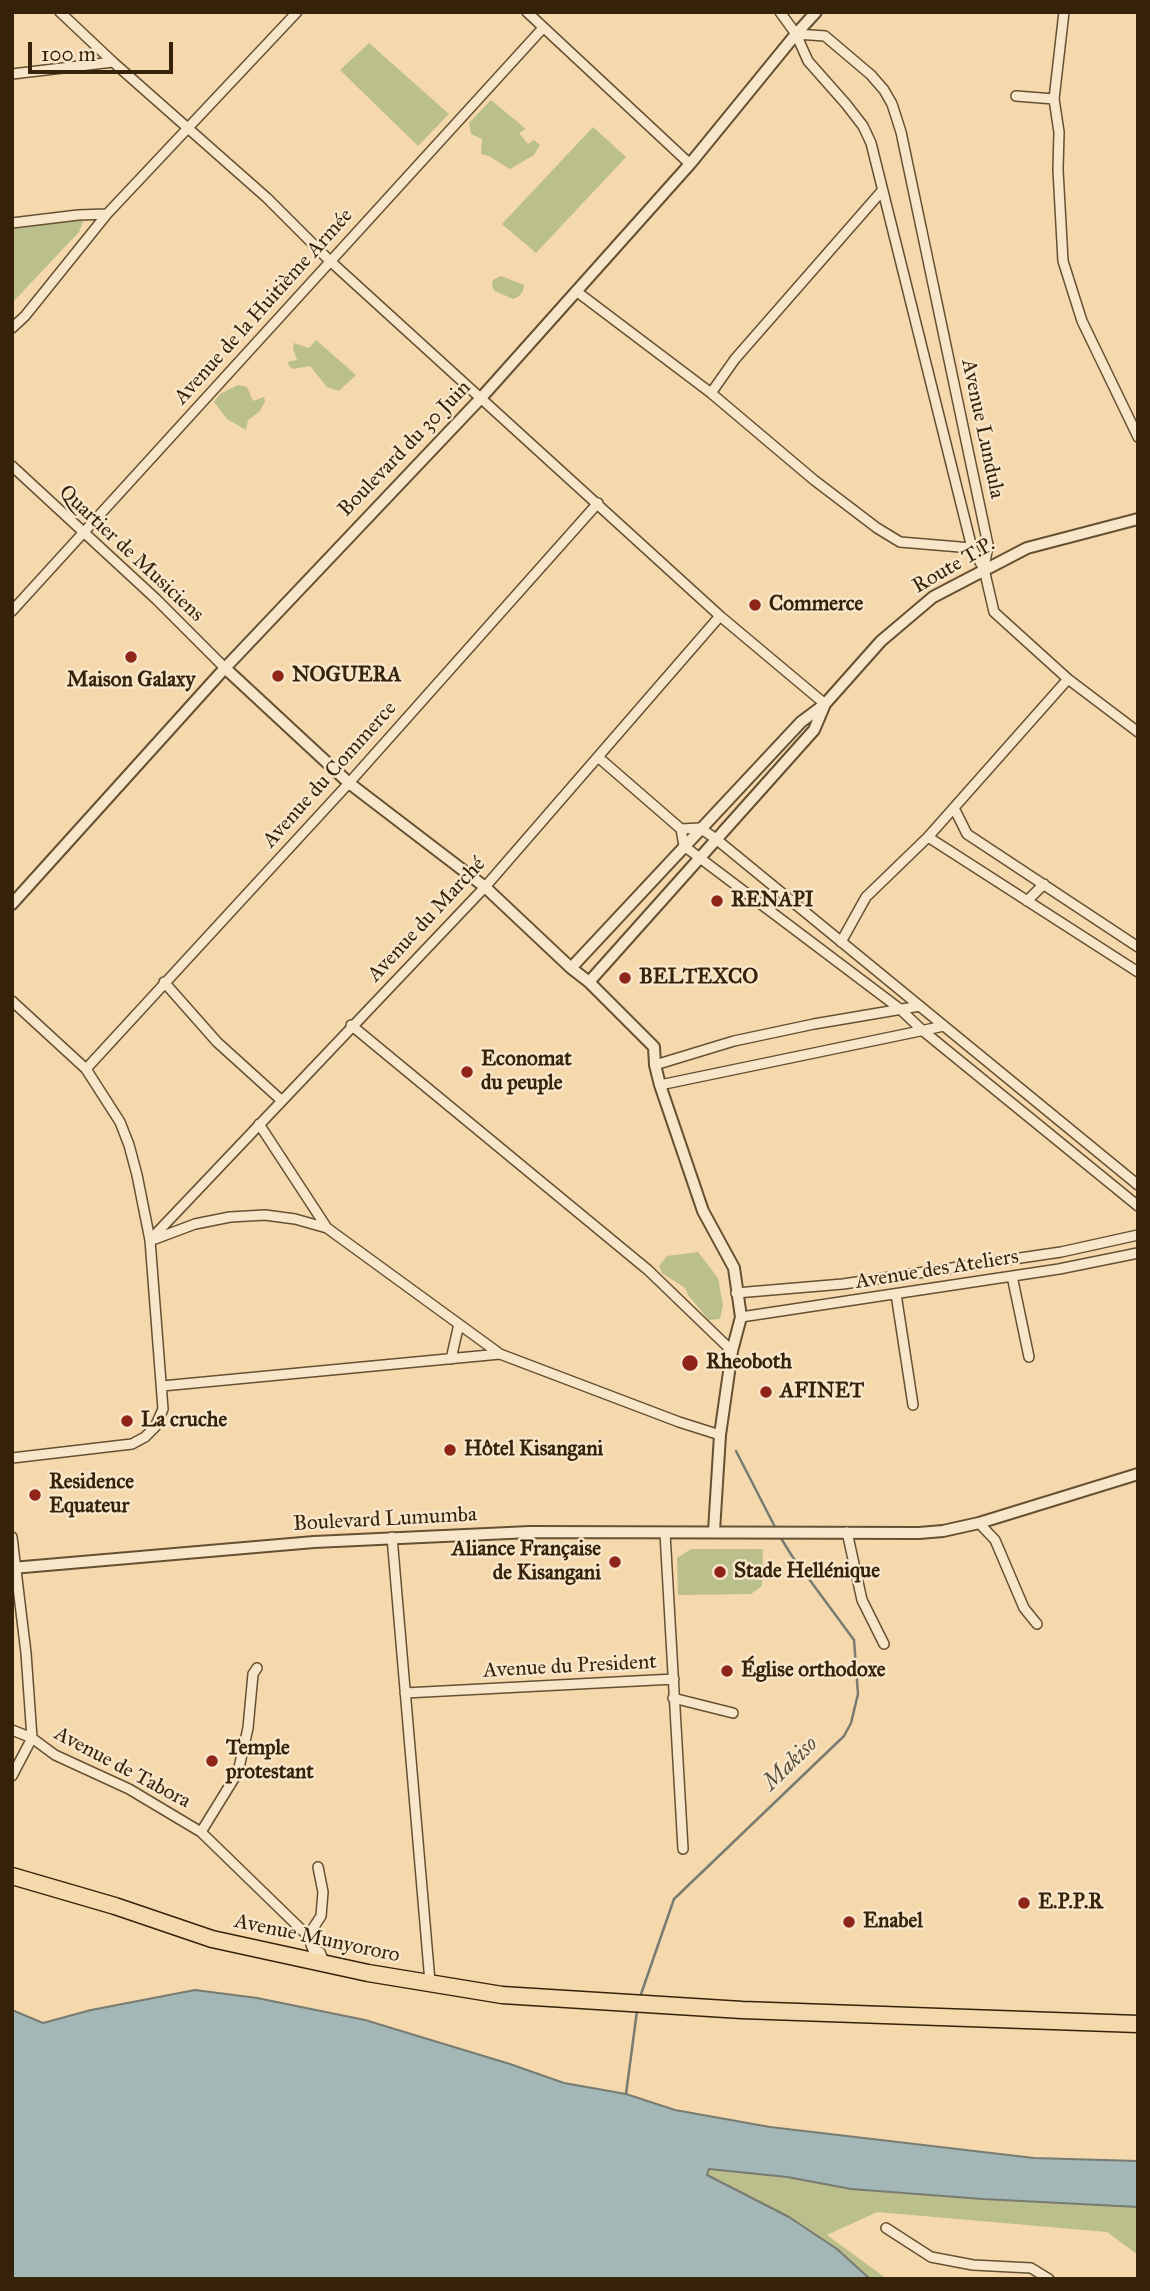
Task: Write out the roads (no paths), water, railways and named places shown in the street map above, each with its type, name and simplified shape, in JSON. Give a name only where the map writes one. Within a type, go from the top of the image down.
[{"type":"highway","name":"Avenue Munyororo","points":[[12,1876],[115,1906],[212,1939],[325,1964],[502,1995],[742,2010],[1138,2024]]},
{"type":"street","points":[[60,12],[267,198],[329,260],[720,616],[825,704]]},
{"type":"street","points":[[12,328],[25,316],[107,214],[297,12]]},
{"type":"street","points":[[527,12],[690,164]]},
{"type":"street","name":"Avenue Lundula","points":[[780,12],[796,34],[808,61],[863,126],[871,143],[881,192],[972,548],[984,569]]},
{"type":"street","name":"Boulevard du 30 Juin","points":[[12,904],[225,668],[481,398],[690,164],[816,12]]},
{"type":"street","points":[[1064,12],[1054,99],[1060,147],[1058,170],[1062,261],[1083,321],[1138,437]]},
{"type":"street","name":"Avenue de la Huitième Armée","points":[[12,611],[543,28]]},
{"type":"street","name":"Avenue Lundula","points":[[796,34],[825,36],[871,75],[884,89],[892,104],[901,132],[988,545],[984,569]]},
{"type":"street","points":[[12,74],[113,62]]},
{"type":"street","points":[[1016,96],[1054,99]]},
{"type":"street","points":[[711,393],[735,359],[881,192]]},
{"type":"street","points":[[12,223],[107,214]]},
{"type":"street","points":[[576,291],[711,393],[814,480],[900,542],[972,548]]},
{"type":"street","name":"Quartier de Musiciens","points":[[12,466],[156,599],[225,668]]},
{"type":"street","name":"Avenue du Commerce","points":[[86,1069],[349,783],[598,503]]},
{"type":"street","name":"Route T.P.","points":[[571,968],[801,722],[825,704],[881,640],[933,597],[1027,548],[1138,519]]},
{"type":"street","points":[[984,569],[994,612],[1068,679],[1138,732]]},
{"type":"street","name":"Avenue du Marché","points":[[150,1240],[351,1025],[485,887],[720,616]]},
{"type":"street","points":[[225,668],[349,783],[485,887],[589,982],[654,1047],[660,1085],[703,1211],[734,1268],[741,1317],[732,1351],[720,1435],[714,1531]]},
{"type":"street","points":[[841,942],[866,897],[928,837],[1068,679]]},
{"type":"street","name":"Route T.P.","points":[[589,982],[814,730],[825,704]]},
{"type":"street","points":[[598,757],[681,829],[684,846],[900,1009],[922,1030],[1138,1206]]},
{"type":"street","points":[[954,808],[967,834],[1138,947]]},
{"type":"street","points":[[681,829],[700,828],[716,839],[1138,1185]]},
{"type":"street","points":[[928,837],[1138,972]]},
{"type":"street","points":[[1027,901],[1044,884]]},
{"type":"street","points":[[164,982],[217,1042],[281,1100]]},
{"type":"street","points":[[12,1001],[86,1069],[120,1122],[129,1145],[150,1240],[163,1409],[155,1427],[132,1444],[12,1458]]},
{"type":"street","points":[[655,1065],[734,1041],[920,1006]]},
{"type":"street","points":[[351,1025],[648,1270],[732,1351]]},
{"type":"street","points":[[660,1085],[944,1026]]},
{"type":"street","points":[[259,1124],[327,1228]]},
{"type":"street","points":[[150,1240],[195,1224],[230,1217],[265,1215],[296,1219],[327,1228],[500,1354],[679,1423],[720,1435]]},
{"type":"street","points":[[736,1293],[843,1284],[1060,1252],[1138,1235]]},
{"type":"street","name":"Avenue des Ateliers","points":[[741,1317],[1012,1276],[1138,1252]]},
{"type":"street","points":[[1012,1276],[1029,1357]]},
{"type":"street","points":[[895,1294],[913,1405]]},
{"type":"street","points":[[451,1359],[459,1324]]},
{"type":"street","points":[[162,1386],[500,1354]]},
{"type":"street","name":"Boulevard Lumumba","points":[[15,1568],[392,1537],[530,1532],[943,1531],[979,1523],[1138,1474]]},
{"type":"street","points":[[979,1523],[995,1540],[1024,1608],[1037,1624]]},
{"type":"street","points":[[847,1532],[862,1600],[884,1644]]},
{"type":"street","name":"Avenue du President","points":[[405,1693],[674,1679],[665,1533]]},
{"type":"street","points":[[12,1537],[32,1738],[12,1776]]},
{"type":"street","points":[[392,1537],[430,1982]]},
{"type":"street","points":[[201,1832],[238,1772],[248,1728],[253,1674],[257,1668]]},
{"type":"street","points":[[674,1679],[683,1849]]},
{"type":"street","points":[[673,1698],[733,1713]]},
{"type":"street","name":"Avenue de Tabora","points":[[12,1730],[32,1738],[55,1755],[129,1789],[201,1832],[308,1936],[313,1950],[320,1952],[325,1964]]},
{"type":"street","points":[[308,1936],[321,1916],[323,1892],[318,1867]]},
{"type":"street","points":[[886,2228],[931,2257],[972,2265],[1031,2268],[1049,2279]]},
{"type":"waterway","name":"Makiso","points":[[736,1451],[776,1529]]},
{"type":"waterway","name":"Makiso","points":[[640,1997],[674,1899],[844,1736],[851,1723],[858,1694],[854,1640],[779,1535]]},
{"type":"waterway","name":"Makiso","points":[[626,2094],[637,2011]]},
{"type":"place","name":"Commerce","points":[[755,605]]},
{"type":"place","name":"Maison Galaxy","points":[[131,657]]},
{"type":"place","name":"NOGUERA","points":[[278,676]]},
{"type":"place","name":"RENAPI","points":[[717,901]]},
{"type":"place","name":"BELTEXCO","points":[[625,978]]},
{"type":"place","name":"Economat du peuple","points":[[467,1072]]},
{"type":"place","name":"Rheoboth","points":[[690,1363]]},
{"type":"place","name":"AFINET","points":[[766,1392]]},
{"type":"place","name":"La cruche","points":[[127,1421]]},
{"type":"place","name":"Hôtel Kisangani","points":[[450,1450]]},
{"type":"place","name":"Residence Equateur","points":[[35,1495]]},
{"type":"place","name":"Aliance Française de Kisangani","points":[[615,1562]]},
{"type":"place","name":"Stade Hellénique","points":[[720,1572]]},
{"type":"place","name":"Église orthodoxe","points":[[727,1671]]},
{"type":"place","name":"Temple protestant","points":[[212,1761]]},
{"type":"place","name":"E.P.P.R","points":[[1024,1903]]},
{"type":"place","name":"Enabel","points":[[849,1922]]}]
